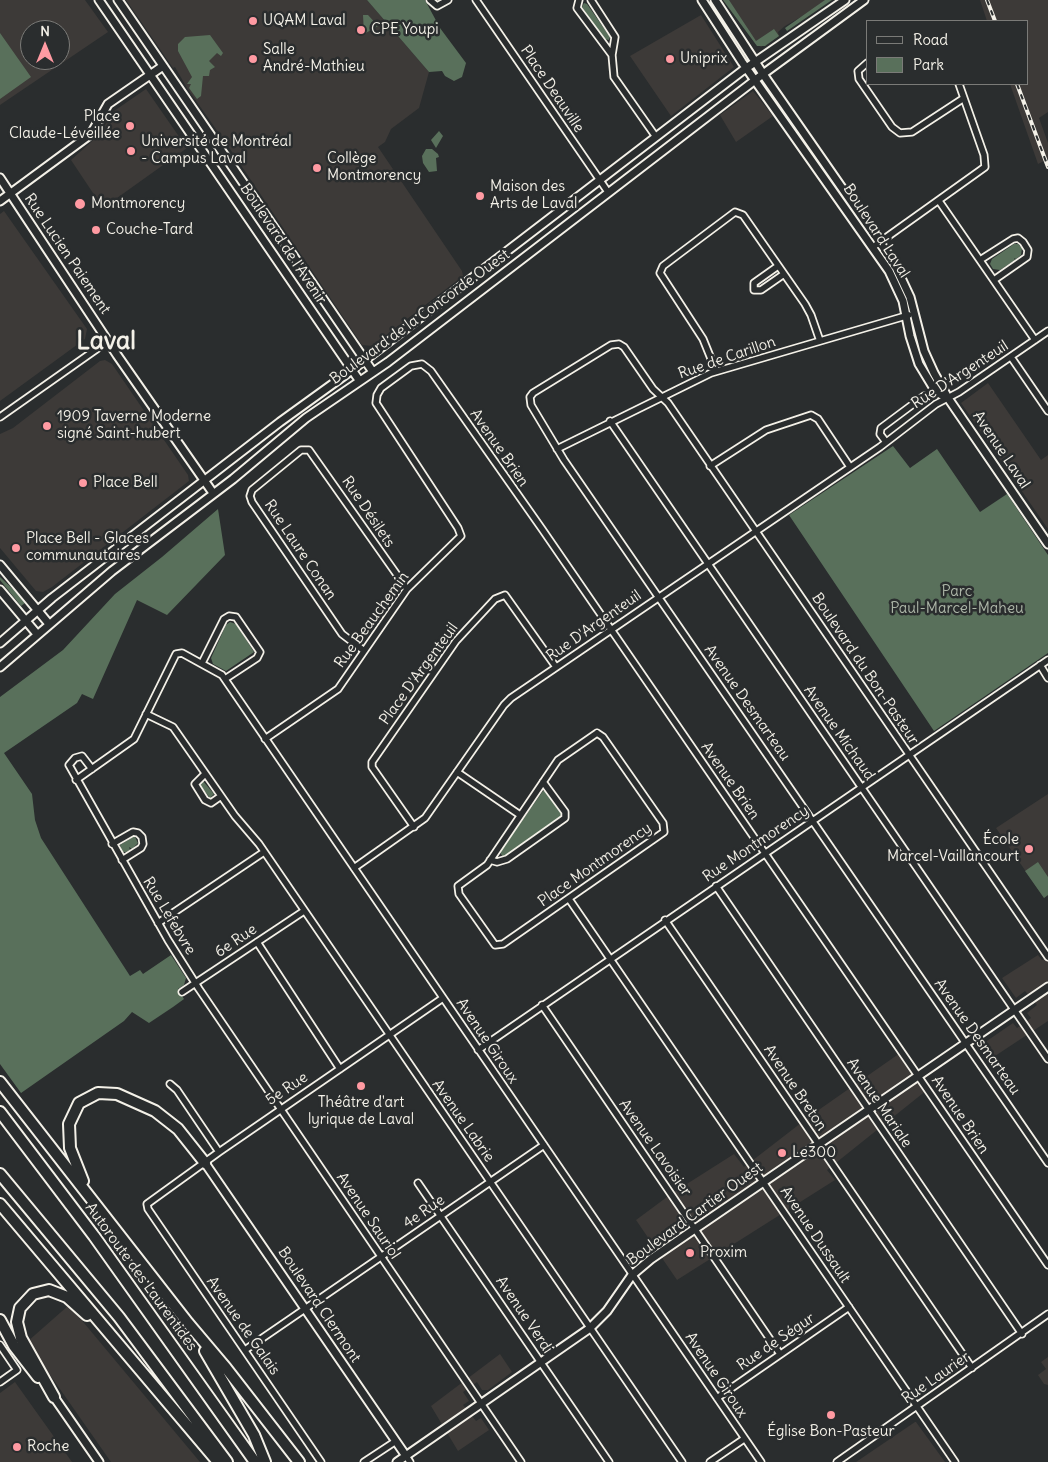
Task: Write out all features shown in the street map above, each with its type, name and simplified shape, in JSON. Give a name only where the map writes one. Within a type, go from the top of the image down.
[{"type":"highway","points":[[0,1082],[299,1462]]},
{"type":"highway","points":[[87,1191],[71,1151],[69,1127],[72,1114],[78,1105],[88,1096],[98,1092],[122,1095],[160,1115],[181,1133],[205,1163]]},
{"type":"highway","name":"Autoroute des Laurentides","points":[[0,1112],[94,1236],[255,1462]]},
{"type":"highway","points":[[0,1174],[116,1313],[227,1462]]},
{"type":"highway","points":[[0,1204],[218,1462]]},
{"type":"highway","points":[[54,1397],[18,1330],[20,1308],[33,1294],[49,1290],[67,1297],[125,1352]]},
{"type":"highway","points":[[0,1320],[26,1364],[54,1397]]},
{"type":"highway","points":[[188,1323],[254,1435],[266,1462]]},
{"type":"street","name":"Boulevard de l'Avenir","points":[[99,0],[360,380]]},
{"type":"street","name":"Boulevard de l'Avenir","points":[[118,0],[373,372]]},
{"type":"street","points":[[430,0],[436,6],[448,0]]},
{"type":"street","name":"Place Deauville","points":[[476,0],[608,192]]},
{"type":"street","points":[[579,0],[577,8],[612,55]]},
{"type":"street","points":[[591,0],[615,37],[612,55],[614,77],[656,137]]},
{"type":"street","name":"Boulevard Laval","points":[[702,0],[894,280],[907,316],[912,346],[921,368],[936,392],[948,398]]},
{"type":"street","name":"Boulevard Laval","points":[[715,0],[762,74],[903,279],[928,360],[948,398]]},
{"type":"street","name":"Boulevard de la Concorde Ouest","points":[[0,643],[38,610],[204,480],[352,370],[747,68],[845,0]]},
{"type":"street","name":"Boulevard de la Concorde Ouest","points":[[0,667],[112,571],[240,474],[306,418],[373,372],[762,74],[864,0]]},
{"type":"street","points":[[866,64],[858,71],[859,79],[892,127],[900,133],[912,132],[964,98]]},
{"type":"street","points":[[0,201],[92,134],[108,104],[163,66]]},
{"type":"street","points":[[873,247],[980,172],[985,165],[981,144],[959,85]]},
{"type":"street","name":"Rue Lucien Paiement","points":[[0,178],[108,341],[213,493]]},
{"type":"street","points":[[939,201],[1035,340]]},
{"type":"street","points":[[716,372],[703,339],[660,276],[660,269],[736,212],[743,216],[811,315],[820,341]]},
{"type":"street","points":[[980,260],[1013,239],[1018,238],[1023,242],[1028,250],[1028,256],[994,280]]},
{"type":"street","points":[[778,266],[754,283],[754,290],[761,290],[784,274]]},
{"type":"street","name":"Rue de Carillon","points":[[557,449],[660,396],[716,372],[915,314]]},
{"type":"street","name":"Rue D'Argenteuil","points":[[354,868],[428,814],[504,705],[556,667],[886,442],[936,404],[1011,357],[1048,331]]},
{"type":"street","points":[[0,417],[108,341]]},
{"type":"street","name":"Avenue Desmarteau","points":[[660,396],[652,389],[624,347],[619,344],[611,345],[531,396],[532,408],[557,449],[1048,1163]]},
{"type":"street","points":[[1011,357],[1048,411]]},
{"type":"street","name":"Avenue Brien","points":[[376,398],[380,389],[411,366],[418,363],[427,367],[611,630],[1048,1266]]},
{"type":"street","name":"Boulevard du Bon-Pasteur","points":[[660,396],[668,403],[1048,957]]},
{"type":"street","name":"Rue D'Argenteuil","points":[[886,442],[880,434],[882,428],[924,396]]},
{"type":"street","name":"Rue Beauchemin","points":[[265,739],[336,691],[407,589],[461,534],[377,406],[376,398]]},
{"type":"street","name":"Avenue Laval","points":[[948,398],[1048,544]]},
{"type":"street","points":[[710,466],[766,430],[810,415],[818,419],[850,467]]},
{"type":"street","name":"Avenue Michaud","points":[[610,421],[1048,1059]]},
{"type":"street","name":"Rue Désilets","points":[[308,449],[316,457],[407,589]]},
{"type":"street","name":"Rue Laure Conan","points":[[308,449],[301,450],[255,487],[250,493],[250,498],[342,634],[363,650]]},
{"type":"street","points":[[0,564],[49,624]]},
{"type":"street","points":[[0,590],[37,634]]},
{"type":"street","name":"Place D'Argenteuil","points":[[414,826],[372,767],[372,762],[456,641],[495,599],[506,595],[556,667]]},
{"type":"street","points":[[202,663],[224,619],[229,616],[236,617],[258,648],[260,654],[225,679]]},
{"type":"street","name":"Avenue Giroux","points":[[146,714],[177,653],[202,663],[218,672],[225,679],[761,1462]]},
{"type":"street","name":"Rue Montmorency","points":[[478,1050],[1048,660]]},
{"type":"street","points":[[1040,665],[1048,678]]},
{"type":"street","points":[[76,780],[134,739],[146,714]]},
{"type":"street","name":"Avenue Labrie","points":[[146,714],[174,727],[205,774],[264,852],[682,1462]]},
{"type":"street","name":"Place Montmorency","points":[[600,733],[665,827],[662,835],[503,944],[495,945],[457,890],[460,884],[486,866],[543,782],[565,753],[592,735],[600,733]]},
{"type":"street","name":"Rue Lefebvre","points":[[92,768],[82,756],[72,760],[69,767],[195,984]]},
{"type":"street","points":[[457,772],[520,815]]},
{"type":"street","points":[[205,774],[195,784],[205,800],[211,803],[221,796]]},
{"type":"street","name":"Place Montmorency","points":[[490,860],[495,862],[507,859],[565,818],[565,811],[543,782]]},
{"type":"street","points":[[112,844],[132,832],[138,832],[142,837],[143,844],[141,848],[122,860]]},
{"type":"street","points":[[158,923],[264,852]]},
{"type":"street","name":"Avenue Mariale","points":[[716,886],[1022,1334]]},
{"type":"street","name":"Avenue Dussault","points":[[569,899],[955,1462]]},
{"type":"street","name":"6e Rue","points":[[182,992],[304,911]]},
{"type":"street","name":"Avenue Breton","points":[[666,920],[972,1368]]},
{"type":"street","points":[[257,942],[340,1069]]},
{"type":"street","name":"Avenue Sauriol","points":[[195,984],[522,1462]]},
{"type":"street","name":"Boulevard Cartier Ouest","points":[[397,1462],[408,1459],[590,1328],[607,1311],[632,1275],[656,1256],[1048,987]]},
{"type":"street","name":"5e Rue","points":[[147,1202],[443,998]]},
{"type":"street","name":"Avenue Lavoisier","points":[[542,1006],[780,1354]]},
{"type":"street","points":[[170,1084],[177,1090],[219,1152]]},
{"type":"street","name":"4e Rue","points":[[245,1350],[544,1145]]},
{"type":"street","name":"Boulevard Clermont","points":[[205,1163],[408,1459]]},
{"type":"street","name":"Avenue Verdi","points":[[418,1183],[609,1462]]},
{"type":"street","name":"Avenue de Galais","points":[[147,1202],[148,1209],[321,1462]]},
{"type":"street","name":"Rue de Ségur","points":[[717,1398],[849,1307]]},
{"type":"street","name":"Rue Laurier","points":[[837,1462],[1048,1314]]},
{"type":"street","points":[[0,1345],[17,1370],[0,1382]]},
{"type":"street","points":[[54,1397],[99,1462]]},
{"type":"street","points":[[710,1462],[744,1439]]},
{"type":"street","points":[[364,1462],[396,1441]]},
{"type":"shaded area","points":[[0,0],[85,0],[108,32],[70,58],[70,20],[20,20],[20,70],[52,70],[0,105]]},
{"type":"shaded area","name":"Collège Montmorency","points":[[126,0],[367,0],[429,72],[419,108],[391,129],[385,142],[378,147],[462,271],[463,276],[372,346],[362,345],[187,88],[175,67],[173,68]]},
{"type":"shaded area","points":[[723,0],[831,0],[785,26],[778,32],[779,36],[761,47],[755,43]]},
{"type":"shaded area","points":[[980,0],[1048,0],[1048,112],[1039,118],[1048,143],[1048,159],[1038,164],[1010,85],[1028,85],[1028,20],[987,20]]},
{"type":"shaded area","points":[[701,15],[734,67],[671,116],[630,56]]},
{"type":"shaded area","name":"Université de Montréal - Campus Laval","points":[[146,89],[187,148],[103,208],[71,160],[99,135],[114,111]]},
{"type":"shaded area","points":[[753,91],[773,116],[736,142],[720,115]]},
{"type":"shaded area","points":[[4,211],[87,329],[85,339],[0,401],[0,214]]},
{"type":"shaded area","name":"Place Bell","points":[[105,360],[112,364],[188,475],[189,481],[52,587],[43,592],[36,591],[0,548],[0,434],[13,428],[100,361]]},
{"type":"shaded area","points":[[988,383],[1041,460],[1048,455],[1048,529],[961,403]]},
{"type":"shaded area","name":"École Marcel-Vaillancourt","points":[[1048,794],[1048,895],[1044,898],[996,828]]},
{"type":"shaded area","points":[[1038,955],[1042,960],[1048,957],[1048,1021],[989,1060],[978,1047],[1013,1023],[1017,1028],[1031,1018],[1027,1013],[1037,1005],[1025,991],[1016,998],[1002,978]]},
{"type":"shaded area","points":[[900,1053],[927,1090],[827,1170],[835,1180],[677,1280],[636,1220],[671,1194],[734,1154],[744,1167],[810,1116]]},
{"type":"shaded area","points":[[69,1305],[200,1462],[111,1462],[27,1342]]},
{"type":"shaded area","points":[[500,1354],[512,1372],[488,1390],[482,1390],[477,1382],[463,1392],[469,1401],[463,1405],[476,1421],[481,1418],[489,1430],[458,1451],[431,1406]]},
{"type":"shaded area","points":[[1048,1357],[1048,1385],[1044,1384],[1038,1375],[1046,1369],[1041,1362]]},
{"type":"shaded area","points":[[15,1382],[72,1462],[0,1462],[0,1393]]},
{"type":"shaded area","points":[[915,1422],[945,1462],[856,1462]]},
{"type":"green space","points":[[367,0],[425,0],[440,28],[466,63],[462,77],[454,81],[445,76],[442,71],[429,72]]},
{"type":"green space","points":[[723,0],[729,0],[756,41],[774,29],[779,36],[765,46],[757,46]]},
{"type":"green space","points":[[825,0],[832,0],[787,31],[785,28]]},
{"type":"green space","points":[[584,3],[587,4],[610,37],[609,40],[604,39],[582,7]]},
{"type":"green space","points":[[363,15],[368,15],[378,26],[364,34]]},
{"type":"green space","points":[[0,33],[20,61],[20,70],[26,70],[31,77],[0,99]]},
{"type":"green space","points":[[210,35],[223,53],[221,56],[217,53],[209,61],[215,67],[210,70],[209,76],[203,76],[201,96],[197,99],[189,88],[191,84],[187,84],[192,77],[178,51],[178,44],[185,37]]},
{"type":"green space","points":[[439,131],[443,136],[436,148],[431,140]]},
{"type":"green space","points":[[426,149],[432,149],[438,154],[439,157],[436,158],[437,171],[429,172],[423,163],[422,156]]},
{"type":"green space","points":[[1014,244],[1018,244],[1022,248],[1021,255],[1016,259],[1014,258],[1015,260],[1000,270],[993,269],[990,264],[992,259]]},
{"type":"green space","name":"Parc Paul-Marcel-Maheu","points":[[893,446],[910,468],[937,449],[980,512],[1007,494],[1048,555],[1048,653],[934,731],[789,515]]},
{"type":"green space","points":[[218,509],[225,555],[167,615],[137,600],[93,699],[82,694],[77,703],[4,753],[32,794],[35,820],[41,838],[130,976],[140,970],[143,974],[171,955],[186,978],[184,985],[178,989],[184,999],[173,1007],[149,1023],[132,1012],[124,1021],[21,1093],[0,1064],[0,697],[63,650],[115,594]]},
{"type":"green space","points":[[0,577],[25,603],[21,606],[0,580]]},
{"type":"green space","points":[[230,622],[236,624],[254,652],[226,671],[213,664],[211,658],[226,625]]},
{"type":"green space","points":[[203,781],[214,794],[210,798],[200,785]]},
{"type":"green space","points":[[543,791],[547,791],[562,813],[562,817],[506,856],[502,856],[500,852]]},
{"type":"green space","points":[[135,837],[138,843],[132,849],[129,847],[130,850],[122,852],[120,845]]},
{"type":"green space","points":[[1038,862],[1048,877],[1048,895],[1044,898],[1025,871]]},
{"type":"railway","points":[[987,0],[995,20]]},
{"type":"railway","points":[[1017,85],[1048,167]]},
{"type":"place","name":"UQAM Laval","points":[[253,21]]},
{"type":"place","name":"CPE Youpi","points":[[361,30]]},
{"type":"place","name":"Salle André-Mathieu","points":[[253,59]]},
{"type":"place","name":"Uniprix","points":[[670,59]]},
{"type":"place","name":"Place Claude-Léveillée","points":[[130,126]]},
{"type":"place","name":"Université de Montréal - Campus Laval","points":[[131,151]]},
{"type":"place","name":"Collège Montmorency","points":[[317,168]]},
{"type":"place","name":"Maison des Arts de Laval","points":[[480,196]]},
{"type":"place","name":"Montmorency","points":[[80,204]]},
{"type":"place","name":"Couche-Tard","points":[[96,230]]},
{"type":"place","name":"1909 Taverne Moderne signé Saint-hubert","points":[[47,426]]},
{"type":"place","name":"Place Bell","points":[[83,483]]},
{"type":"place","name":"Place Bell - Glaces communautaires","points":[[16,548]]},
{"type":"place","name":"École Marcel-Vaillancourt","points":[[1029,849]]},
{"type":"place","name":"Théâtre d'art lyrique de Laval","points":[[361,1086]]},
{"type":"place","name":"Le300","points":[[782,1153]]},
{"type":"place","name":"Proxim","points":[[690,1253]]},
{"type":"place","name":"Église Bon-Pasteur","points":[[831,1415]]},
{"type":"place","name":"Roche","points":[[17,1447]]},
{"type":"district","name":"Laval","points":[[106,342]]}]
